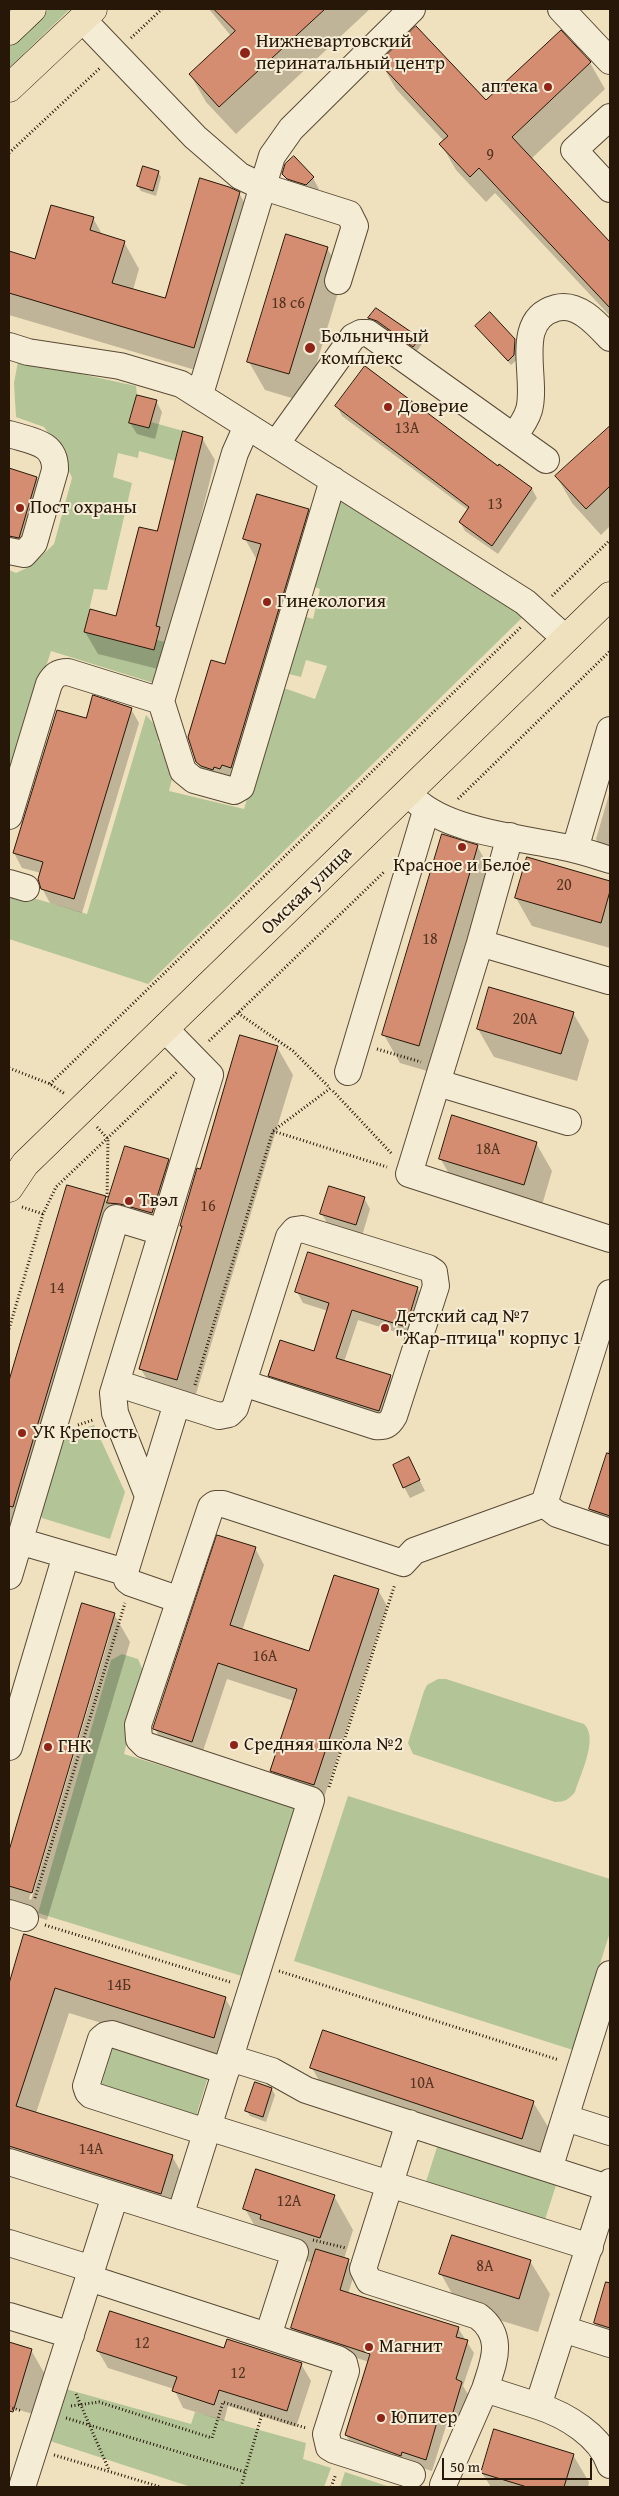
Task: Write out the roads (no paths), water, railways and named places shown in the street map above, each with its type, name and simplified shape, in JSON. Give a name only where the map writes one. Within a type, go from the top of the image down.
[{"type":"main road","points":[[9,31],[32,9]]},
{"type":"main road","points":[[9,88],[87,14]]},
{"type":"main road","name":"Омская улица","points":[[13,1197],[17,1158],[425,807],[566,639],[610,596]]},
{"type":"lane","points":[[561,9],[610,61]]},
{"type":"lane","points":[[87,14],[115,53],[215,156],[240,176],[261,186],[343,210],[353,220],[355,226],[338,281]]},
{"type":"lane","points":[[200,394],[261,186],[278,144],[396,14]]},
{"type":"lane","points":[[610,117],[574,150],[610,189]]},
{"type":"lane","points":[[514,436],[523,424],[529,408],[531,333],[536,320],[549,310],[561,307],[577,310],[591,319],[610,338]]},
{"type":"lane","points":[[276,444],[353,337],[361,333],[368,333],[546,460]]},
{"type":"lane","points":[[9,346],[28,352],[120,366],[168,379],[200,394],[537,611],[566,639]]},
{"type":"lane","points":[[247,426],[235,453],[161,701],[183,771],[194,780],[234,791],[241,787],[333,480]]},
{"type":"lane","points":[[9,434],[46,446],[53,452],[56,461],[34,543],[24,554],[9,551]]},
{"type":"lane","points":[[9,816],[49,684],[54,676],[60,672],[68,672],[161,701]]},
{"type":"lane","points":[[575,849],[610,730]]},
{"type":"lane","points":[[339,1080],[357,1043],[425,807],[483,830],[575,849],[610,860]]},
{"type":"lane","points":[[510,836],[480,943],[410,1174],[610,1239]]},
{"type":"lane","points":[[480,943],[609,981]]},
{"type":"lane","points":[[148,1496],[115,1413],[113,1393],[210,1075],[165,1030]]},
{"type":"lane","points":[[440,1075],[568,1122]]},
{"type":"lane","points":[[162,1232],[116,1218],[13,1558],[66,1555],[180,1600]]},
{"type":"lane","points":[[116,1383],[183,1405],[226,1416],[235,1408],[289,1237],[295,1230],[302,1229],[428,1268],[434,1272],[436,1286],[390,1424],[384,1427],[375,1426],[243,1383]]},
{"type":"lane","points":[[544,1504],[610,1294]]},
{"type":"lane","points":[[128,1578],[148,1496],[183,1405]]},
{"type":"lane","points":[[180,2216],[312,1800],[145,1745],[139,1739],[138,1725],[208,1514],[215,1504],[223,1504],[403,1562],[414,1551],[544,1504]]},
{"type":"lane","points":[[544,1504],[557,1514],[610,1532]]},
{"type":"lane","points":[[9,1747],[66,1555]]},
{"type":"lane","points":[[549,2169],[610,1974]]},
{"type":"lane","points":[[538,2406],[590,2247],[605,2219],[609,2185],[549,2169],[306,2090],[272,2071],[228,2064],[112,2034],[106,2035],[101,2040],[86,2086],[91,2095],[590,2247]]},
{"type":"lane","points":[[566,2118],[610,2132]]},
{"type":"lane","points":[[409,2123],[366,2253],[363,2269],[369,2281],[478,2316],[484,2321],[496,2344],[496,2353],[485,2389],[443,2485]]},
{"type":"lane","points":[[9,2162],[295,2252],[268,2336]]},
{"type":"lane","points":[[22,2487],[116,2196]]},
{"type":"lane","points":[[9,2243],[268,2336],[338,2359],[344,2363],[346,2371],[326,2434],[329,2447],[412,2475]]},
{"type":"lane","points":[[9,2316],[71,2335]]},
{"type":"lane","points":[[563,2329],[610,2344]]},
{"type":"lane","points":[[485,2389],[538,2406],[570,2420],[606,2453],[610,2465]]},
{"type":"place","name":"Нижневартовский перинатальный центр","points":[[245,53]]},
{"type":"place","name":"аптека","points":[[548,87]]},
{"type":"place","name":"Больничный комплекс","points":[[310,348]]},
{"type":"place","name":"Доверие","points":[[388,407]]},
{"type":"place","name":"Пост охраны","points":[[20,508]]},
{"type":"place","name":"Гинекология","points":[[267,602]]},
{"type":"place","name":"Красное и Белое","points":[[462,847]]},
{"type":"place","name":"Твэл","points":[[129,1201]]},
{"type":"place","name":"Детский сад №7 \"Жар-птица\" корпус 1","points":[[385,1328]]},
{"type":"place","name":"УК Крепость","points":[[22,1433]]},
{"type":"place","name":"Средняя школа №2","points":[[234,1745]]},
{"type":"place","name":"ГНК","points":[[48,1747]]},
{"type":"place","name":"Магнит","points":[[369,2347]]},
{"type":"place","name":"Юпитер","points":[[381,2418]]}]
